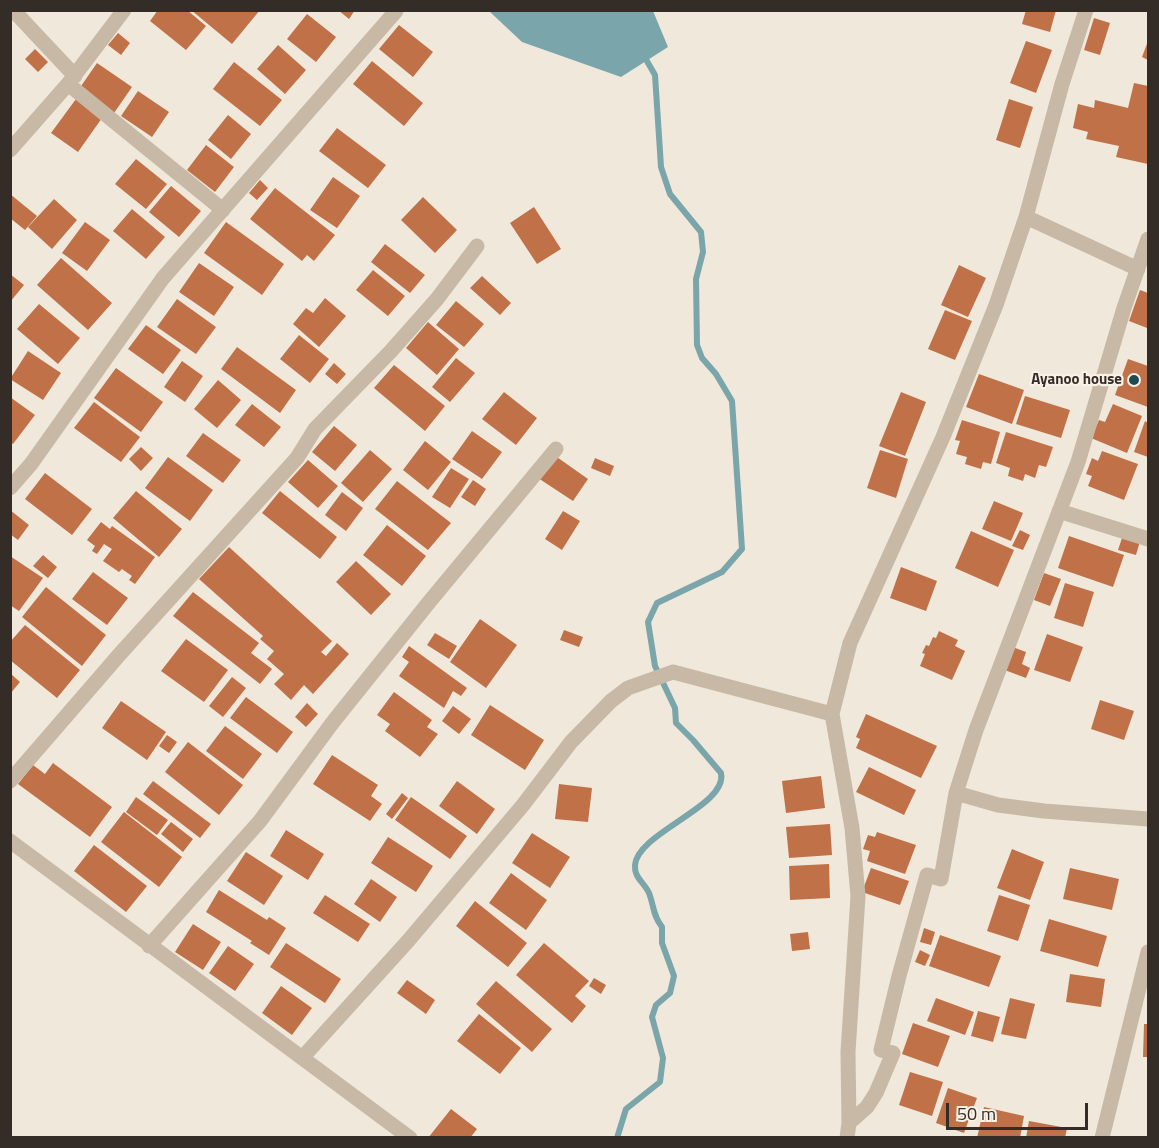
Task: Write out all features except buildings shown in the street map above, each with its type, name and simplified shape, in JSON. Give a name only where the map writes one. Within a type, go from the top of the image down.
[{"type":"street","points":[[13,10],[71,80],[223,210]]},
{"type":"street","points":[[10,150],[71,80],[124,10]]},
{"type":"street","points":[[848,1130],[848,1052],[858,896],[852,828],[832,714],[850,643],[943,437],[996,305],[1026,217],[1062,84],[1086,10]]},
{"type":"street","points":[[10,488],[31,464],[163,278],[396,11]]},
{"type":"street","points":[[1026,217],[1138,269]]},
{"type":"street","points":[[848,1130],[876,1093],[893,1053],[881,1050],[898,976],[927,875],[941,879],[956,793],[976,730],[1078,462],[1149,239]]},
{"type":"street","points":[[10,781],[119,655],[297,458],[315,429],[391,351],[437,299],[477,246]]},
{"type":"street","points":[[149,946],[260,821],[333,722],[556,448]]},
{"type":"street","points":[[1059,511],[1149,539]]},
{"type":"street","points":[[302,1058],[408,941],[522,805],[571,742],[611,701],[628,688],[673,672],[832,714]]},
{"type":"street","points":[[956,793],[998,805],[1149,819]]},
{"type":"street","points":[[10,841],[410,1137]]},
{"type":"street","points":[[1102,1137],[1143,994],[1149,952]]},
{"type":"water","points":[[489,11],[653,11],[668,47],[621,77],[522,42]]},
{"type":"waterway","points":[[617,1138],[626,1109],[660,1082],[663,1058],[652,1017],[656,1005],[670,993],[674,976],[662,943],[662,927],[655,915],[649,893],[636,873],[635,865],[640,853],[651,841],[711,797],[719,785],[721,773],[676,723],[675,708],[655,666],[648,622],[657,603],[722,572],[742,549],[732,401],[716,374],[702,358],[697,345],[696,279],[703,252],[701,232],[670,194],[661,167],[655,75],[644,56]]},
{"type":"place","name":"Ayanoo house","points":[[1134,380]]}]
